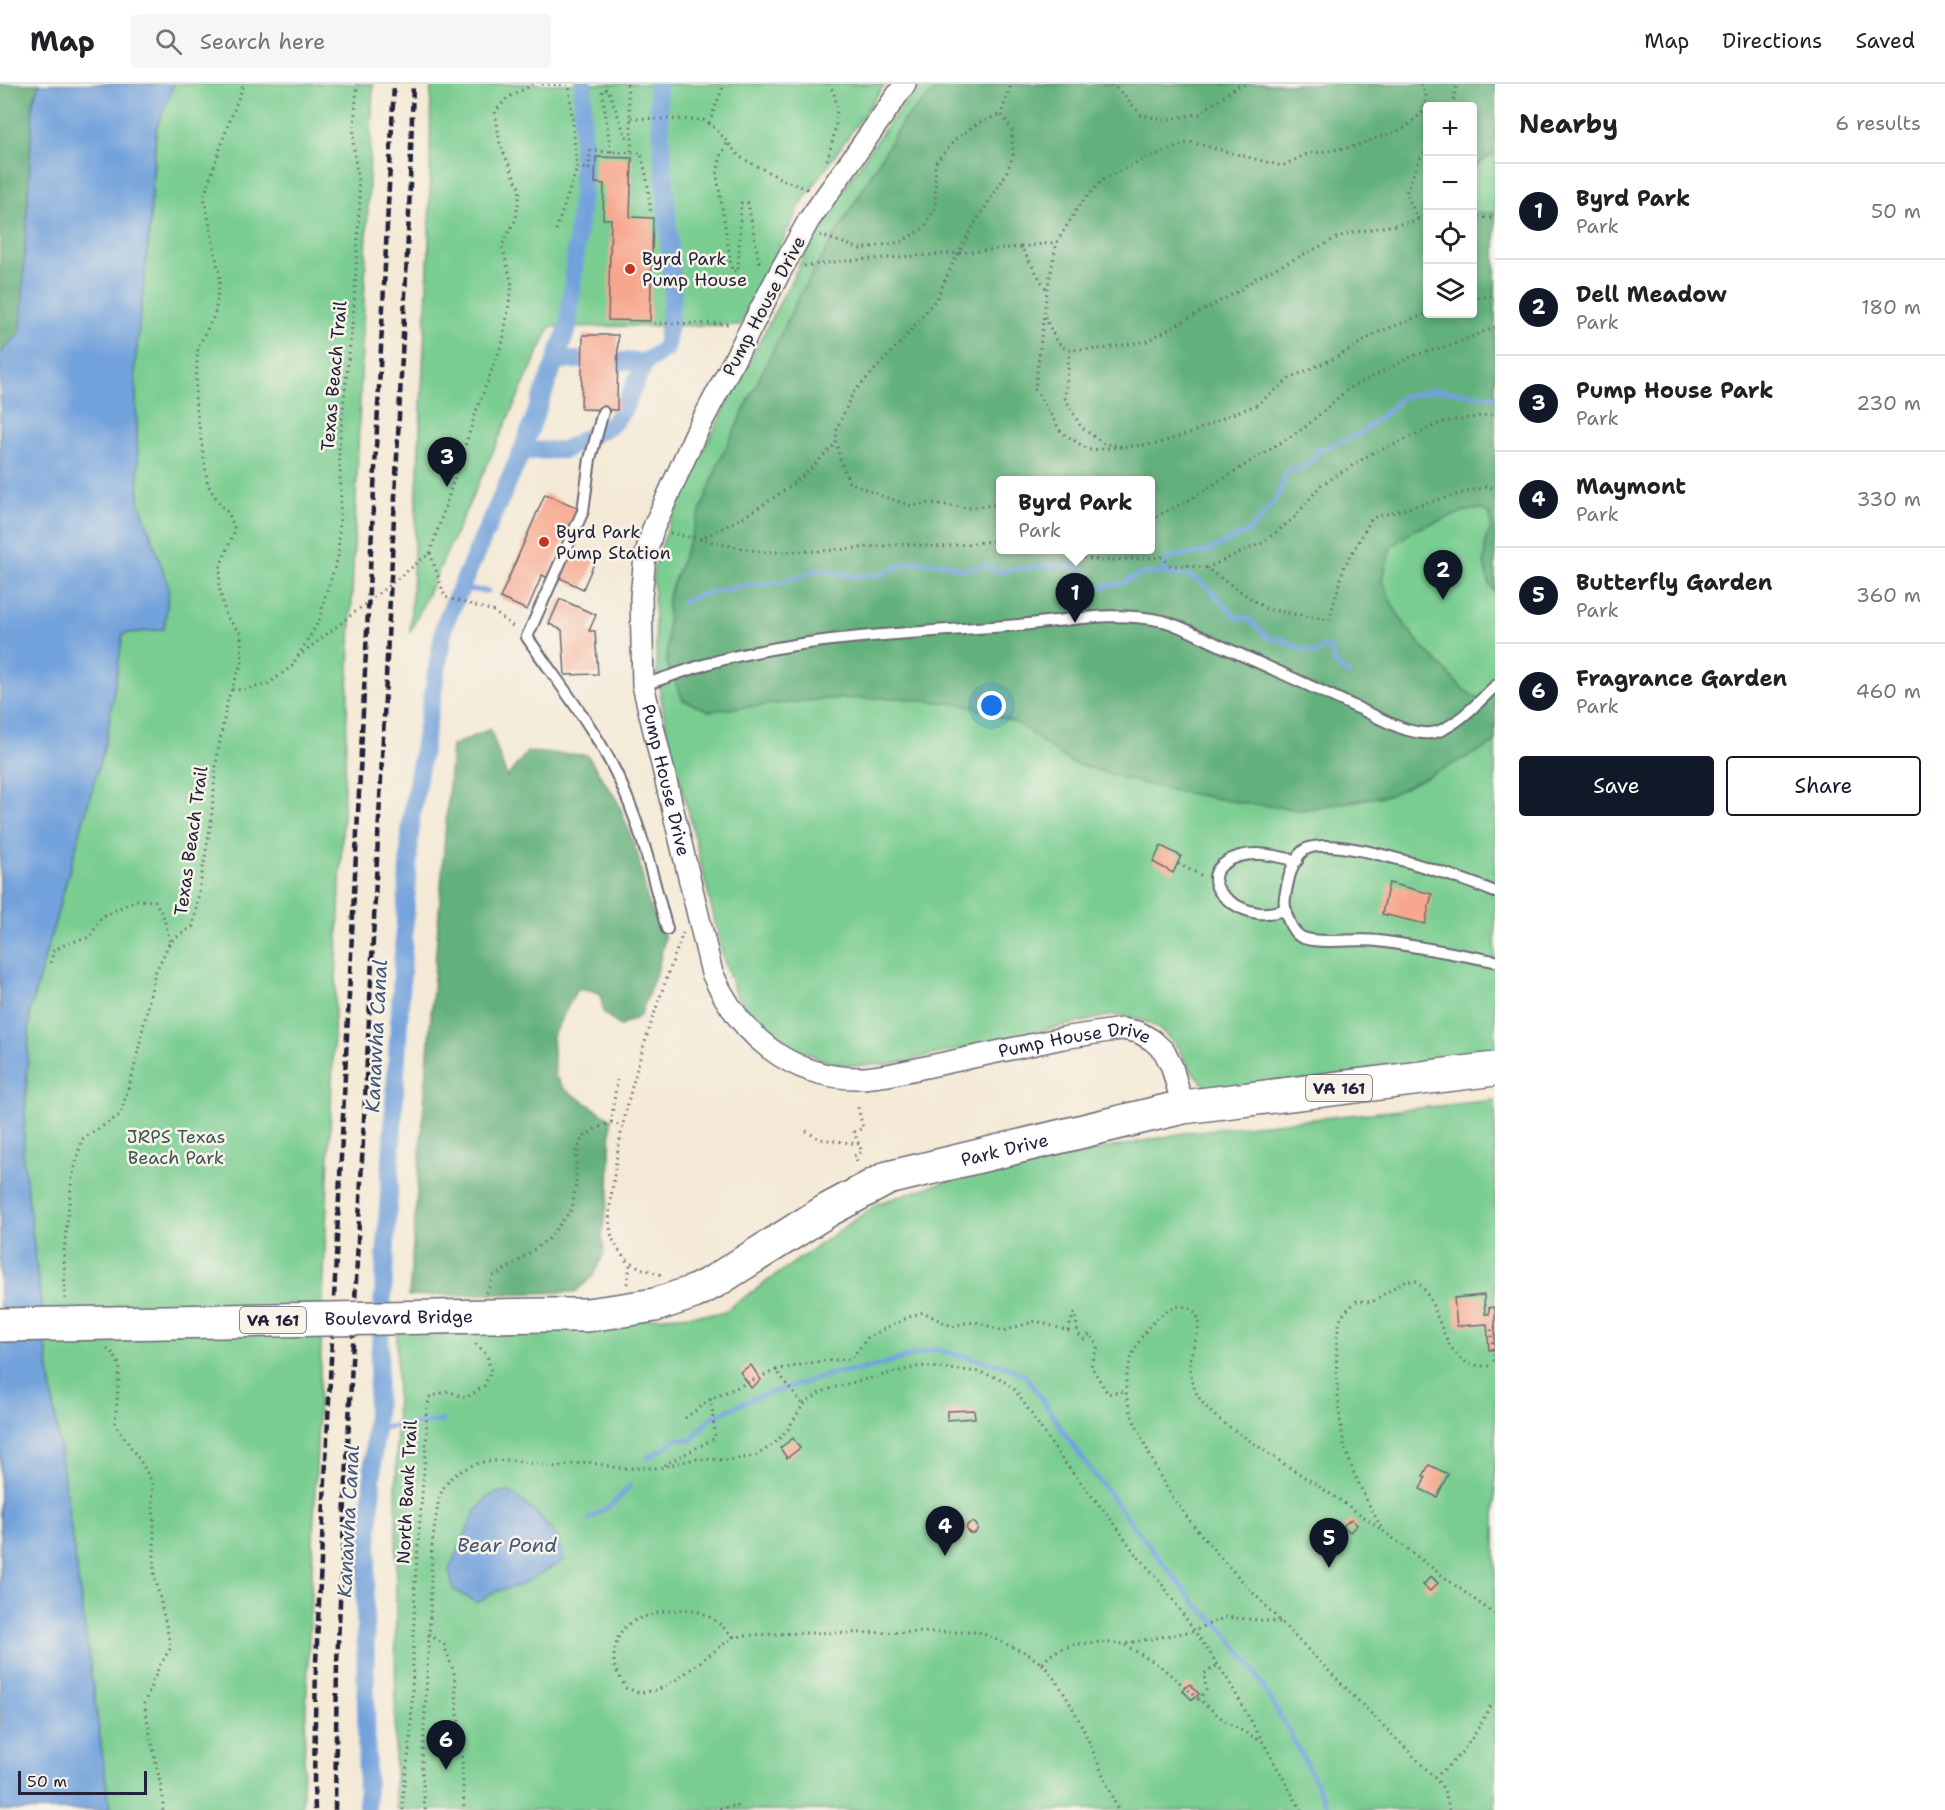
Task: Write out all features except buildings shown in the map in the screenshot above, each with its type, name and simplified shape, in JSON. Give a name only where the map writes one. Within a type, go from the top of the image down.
[{"type":"main road","name":"Park Drive","points":[[546,1315],[587,1315],[644,1307],[694,1292],[828,1210],[888,1178],[1183,1107],[1495,1069]]},
{"type":"main road","name":"Boulevard Bridge","points":[[0,1325],[546,1315]]},
{"type":"street","name":"Pump House Drive","points":[[905,84],[809,220],[694,435],[653,530],[645,557],[641,597],[643,685],[712,974],[722,996],[745,1027],[772,1052],[810,1071],[860,1078],[888,1076],[1063,1038],[1122,1029],[1138,1032],[1152,1040],[1164,1051],[1172,1068],[1183,1107]]},
{"type":"lane","points":[[603,412],[590,459],[583,511],[527,637],[599,741],[625,792],[643,841],[667,929]]},
{"type":"lane","points":[[643,685],[718,661],[789,647],[860,637],[1029,624],[1081,617],[1130,616],[1165,622],[1396,725],[1419,733],[1431,734],[1453,723],[1495,686]]},
{"type":"lane","points":[[1495,892],[1471,881],[1401,859],[1326,845],[1313,846],[1302,852],[1288,877],[1284,902],[1292,930],[1302,937],[1314,940],[1376,940],[1495,961]]},
{"type":"lane","points":[[1286,910],[1259,913],[1248,910],[1226,899],[1217,887],[1215,876],[1220,866],[1240,856],[1267,854],[1297,861]]},
{"type":"path","name":"Texas Beach Trail","points":[[68,1308],[65,1299],[63,1250],[72,1178],[82,1139],[120,1115],[134,1069],[155,973],[170,942],[193,926],[211,822],[217,755],[232,689],[242,662],[241,634],[226,616],[219,587],[221,564],[235,530],[230,514],[219,503],[208,485],[195,400],[198,347],[215,314],[220,278],[204,196],[213,165],[244,84]]},
{"type":"path","name":"Texas Beach Trail","points":[[232,689],[241,690],[268,684],[292,666],[319,621],[338,557],[341,494],[339,447],[354,307],[360,198],[353,142],[357,84]]},
{"type":"path","points":[[298,657],[430,553],[477,409],[503,341],[512,285],[502,245],[516,219],[520,190],[500,144],[495,112],[507,98],[534,84]]},
{"type":"path","points":[[542,84],[569,85],[577,168],[555,230]]},
{"type":"path","points":[[627,84],[631,118],[631,152]]},
{"type":"path","points":[[709,123],[724,84]]},
{"type":"path","points":[[826,162],[838,114],[837,101],[829,84]]},
{"type":"path","points":[[1001,114],[1011,84]]},
{"type":"path","points":[[1111,84],[1141,115],[1164,120],[1198,114],[1238,86],[1250,84]]},
{"type":"path","points":[[1421,84],[1426,94],[1424,111],[1406,128],[1352,147],[1307,154],[1282,166],[1190,142],[1146,158],[1102,180],[1080,204],[1057,242],[1047,290],[1035,389],[1061,432],[1089,450],[1156,444],[1191,433],[1257,405],[1290,378],[1339,356],[1376,333],[1423,315]]},
{"type":"path","points":[[1453,102],[1458,84]]},
{"type":"path","points":[[611,152],[602,90],[608,89],[626,138],[632,138]]},
{"type":"path","points":[[803,232],[860,249],[901,242],[924,228],[936,206],[935,164],[956,139],[978,123],[1001,114]]},
{"type":"path","points":[[996,504],[967,508],[931,503],[911,506],[882,496],[849,482],[836,442],[837,428],[854,393],[901,342],[937,298],[973,226],[1005,176],[1013,156],[1012,130],[1001,114]]},
{"type":"path","points":[[631,118],[703,120],[709,123],[740,157],[783,180],[828,196]]},
{"type":"path","points":[[727,144],[721,155],[717,175],[732,271],[738,271],[741,203],[748,203],[759,261],[782,270],[843,261],[959,253],[1057,242]]},
{"type":"path","points":[[577,168],[589,169],[590,151],[641,153],[651,215]]},
{"type":"path","points":[[1419,219],[1407,193],[1423,154]]},
{"type":"path","points":[[1477,217],[1495,218]]},
{"type":"path","points":[[1044,317],[1056,340],[1062,347],[1070,350],[1101,349],[1147,341],[1237,292],[1256,278],[1345,234],[1423,219]]},
{"type":"path","points":[[1021,247],[1047,290]]},
{"type":"path","points":[[1477,298],[1495,295]]},
{"type":"path","points":[[654,323],[733,324]]},
{"type":"path","points":[[1155,516],[1189,500],[1304,428],[1348,389],[1415,355],[1452,345],[1495,327]]},
{"type":"path","points":[[1070,350],[1065,398],[1081,427],[1104,444],[1132,447]]},
{"type":"path","points":[[1206,568],[1262,543],[1293,519],[1321,485],[1371,454],[1442,422],[1495,414]]},
{"type":"path","points":[[699,540],[731,525],[768,501],[799,478],[836,442]]},
{"type":"path","points":[[1067,554],[1102,561],[1162,557],[1171,566],[1186,565],[1206,568],[1266,609],[1329,620],[1344,567],[1372,518],[1485,487],[1495,488]]},
{"type":"path","points":[[653,530],[761,552],[822,551],[904,544],[941,547],[996,540]]},
{"type":"path","points":[[430,553],[445,597],[493,611],[527,637]]},
{"type":"path","points":[[1178,864],[1216,881]]},
{"type":"path","points":[[51,963],[53,951],[68,943],[90,937],[101,916],[136,900],[155,901],[164,918],[170,942]]},
{"type":"path","points":[[623,1288],[628,1282],[630,1266],[614,1244],[610,1227],[622,1127],[650,1026],[695,900]]},
{"type":"path","points":[[611,1122],[617,1080]]},
{"type":"path","points":[[857,1161],[854,1156],[862,1152],[854,1132],[863,1128],[858,1107]]},
{"type":"path","points":[[486,1293],[494,1276],[548,1239],[572,1209],[576,1184],[576,1154],[582,1138],[611,1122],[622,1127]]},
{"type":"path","points":[[806,1131],[819,1139],[859,1144]]},
{"type":"path","points":[[624,1256],[640,1268],[657,1275],[669,1276]]},
{"type":"path","points":[[1382,1528],[1345,1449],[1336,1364],[1337,1336],[1342,1317],[1357,1301],[1372,1302],[1404,1281],[1412,1280],[1425,1289],[1446,1335],[1460,1357],[1473,1365],[1489,1366]]},
{"type":"path","points":[[1450,1810],[1444,1790],[1434,1777],[1240,1579],[1186,1516],[1168,1490],[1139,1431],[1125,1391],[1126,1372],[1141,1337],[1166,1312],[1178,1307],[1195,1312],[1199,1322],[1190,1358],[1191,1371],[1193,1386],[1203,1404],[1263,1451],[1382,1528],[1423,1562],[1495,1614]]},
{"type":"path","points":[[685,1418],[711,1399],[776,1370],[821,1361],[851,1359],[868,1337],[923,1312],[953,1327],[976,1322],[1003,1331],[1036,1321],[1068,1331],[1075,1313],[1078,1334],[1084,1339],[1090,1334],[1098,1346],[1091,1366],[1108,1394],[1125,1391]]},
{"type":"path","points":[[1494,1361],[1491,1328],[1495,1328]]},
{"type":"path","name":"North Bank Trail","points":[[403,1810],[403,1793],[411,1736],[415,1583],[427,1432],[426,1412],[430,1397],[448,1391],[466,1398],[484,1386],[491,1372],[487,1355],[468,1336]]},
{"type":"path","points":[[104,1347],[112,1352],[120,1366],[115,1424],[152,1482],[154,1572],[171,1647],[158,1669],[144,1704],[163,1798],[163,1810]]},
{"type":"path","points":[[425,1810],[422,1767],[432,1544],[436,1509],[444,1487],[459,1472],[475,1464],[510,1460],[556,1467],[588,1462],[618,1468],[659,1468],[695,1459],[730,1460],[755,1456],[774,1444],[788,1430],[803,1405],[821,1392],[920,1366],[980,1372],[1001,1379],[1015,1390],[1061,1458],[1114,1523],[1134,1552],[1159,1580],[1218,1665],[1300,1810]]},
{"type":"path","points":[[776,1370],[803,1405]]},
{"type":"path","points":[[659,1468],[715,1438],[711,1399]]},
{"type":"path","points":[[733,1637],[721,1624],[692,1610],[671,1609],[646,1616],[625,1627],[615,1643],[615,1667],[626,1688],[640,1693],[657,1690],[675,1681],[733,1637],[798,1633],[980,1632],[1026,1653],[1042,1664],[1056,1679],[1075,1713],[1118,1810]]},
{"type":"path","points":[[1042,1664],[1060,1649],[1078,1644],[1100,1642],[1123,1644],[1193,1631],[1226,1617],[1282,1623]]},
{"type":"path","points":[[429,1634],[444,1646],[454,1672],[464,1810]]},
{"type":"path","points":[[1123,1644],[1159,1665],[1226,1722],[1263,1742]]},
{"type":"path","points":[[1198,1700],[1206,1690],[1204,1674],[1218,1665]]},
{"type":"path","points":[[1434,1777],[1454,1762],[1466,1749],[1492,1702]]},
{"type":"path","points":[[714,1810],[737,1805],[738,1810]]},
{"type":"green space","points":[[0,84],[39,84],[33,102],[21,331],[0,354]]},
{"type":"green space","name":"JRPS Texas Beach Park","points":[[172,84],[373,84],[302,1810],[110,1810],[50,1378],[23,1157],[30,1010],[106,740],[123,634],[164,629],[169,588],[139,501],[135,365],[149,235],[157,120]]},
{"type":"green space","points":[[431,84],[885,84],[802,202],[740,325],[550,327],[410,633],[429,247]]},
{"type":"green space","points":[[921,84],[1495,84],[1495,1058],[1211,1093],[1164,1033],[1141,1020],[1113,1015],[892,1064],[851,1066],[827,1062],[778,1040],[754,1019],[736,995],[724,960],[690,817],[669,744],[657,674],[653,572],[676,503],[822,221],[888,124]]},
{"type":"green space","points":[[941,84],[1495,84],[1495,153],[1477,164],[1477,102],[1423,102],[1423,318],[1477,318],[1477,212],[1495,213],[1495,593],[1490,586],[1484,564],[1486,539],[1491,528],[1490,514],[1480,509],[1466,511],[1414,530],[1391,547],[1382,580],[1404,624],[1465,691],[1481,699],[1495,690],[1495,743],[1390,795],[1300,810],[1229,801],[1155,787],[1070,762],[1018,724],[967,705],[898,698],[823,699],[709,711],[683,700],[667,664],[668,597],[719,462],[799,296],[903,121]]},
{"type":"green space","points":[[490,729],[507,777],[527,752],[587,755],[618,802],[638,856],[648,903],[665,937],[658,968],[640,1016],[620,1026],[604,1013],[600,993],[577,989],[552,1037],[555,1076],[564,1089],[611,1119],[609,1192],[602,1234],[604,1253],[593,1276],[575,1292],[409,1296],[452,746]]},
{"type":"green space","points":[[1495,1100],[1495,1810],[397,1810],[395,1790],[397,1318],[578,1323],[722,1313],[879,1203],[954,1179],[1189,1132]]},
{"type":"water","points":[[39,84],[174,84],[156,129],[149,235],[135,365],[139,501],[169,588],[164,629],[123,634],[106,740],[30,1010],[23,1157],[50,1378],[110,1810],[0,1810],[0,354],[21,331],[33,102]]},
{"type":"water","name":"Bear Pond","points":[[510,1492],[538,1514],[557,1537],[564,1560],[521,1585],[497,1591],[477,1603],[453,1589],[449,1569],[475,1513],[487,1497]]},
{"type":"waterway","points":[[522,451],[568,327],[582,192],[583,84]]},
{"type":"waterway","name":"Kanawha Canal","points":[[367,1810],[365,1600],[411,819],[445,623],[522,451],[564,450],[612,424],[623,410],[645,362],[666,348],[673,291],[657,84]]},
{"type":"waterway","name":"Kanawha Canal","points":[[556,360],[578,360]]},
{"type":"waterway","name":"Kanawha Canal","points":[[621,361],[645,362]]},
{"type":"waterway","points":[[682,603],[698,595],[781,582],[822,569],[851,576],[879,575],[913,561],[946,564],[963,570],[985,565],[997,572],[1050,565],[1071,567],[1080,569],[1087,575],[1091,584],[1098,587],[1123,583],[1139,574],[1164,573],[1169,557],[1206,552],[1246,533],[1275,501],[1285,473],[1290,468],[1295,470],[1303,467],[1313,460],[1318,451],[1358,435],[1402,397],[1436,390],[1495,397]]},
{"type":"waterway","points":[[1164,573],[1185,575],[1199,581],[1239,619],[1246,617],[1273,640],[1280,638],[1294,646],[1316,653],[1324,647],[1331,649],[1334,663],[1349,674]]},
{"type":"waterway","points":[[460,589],[488,591]]},
{"type":"waterway","points":[[647,1458],[676,1439],[691,1440],[711,1418],[752,1399],[828,1375],[873,1367],[934,1349],[1006,1366],[1026,1376],[1076,1450],[1142,1537],[1195,1603],[1223,1629],[1249,1662],[1299,1749],[1329,1810]]},
{"type":"waterway","points":[[376,1428],[443,1421]]},
{"type":"waterway","points":[[589,1519],[613,1504],[630,1486]]},
{"type":"railway","points":[[315,1810],[316,1663],[394,84]]},
{"type":"railway","points":[[335,1810],[337,1663],[409,215],[413,84]]},
{"type":"place","name":"Byrd Park Pump House","points":[[630,269]]},
{"type":"place","name":"Pump House Park","points":[[447,487]]},
{"type":"place","name":"Byrd Park Pump Station","points":[[544,542]]},
{"type":"place","name":"Dell Meadow","points":[[1443,600]]},
{"type":"place","name":"Byrd Park","points":[[1075,623]]},
{"type":"place","name":"Maymont","points":[[945,1556]]},
{"type":"place","name":"Butterfly Garden","points":[[1329,1568]]},
{"type":"place","name":"Fragrance Garden","points":[[446,1770]]}]
